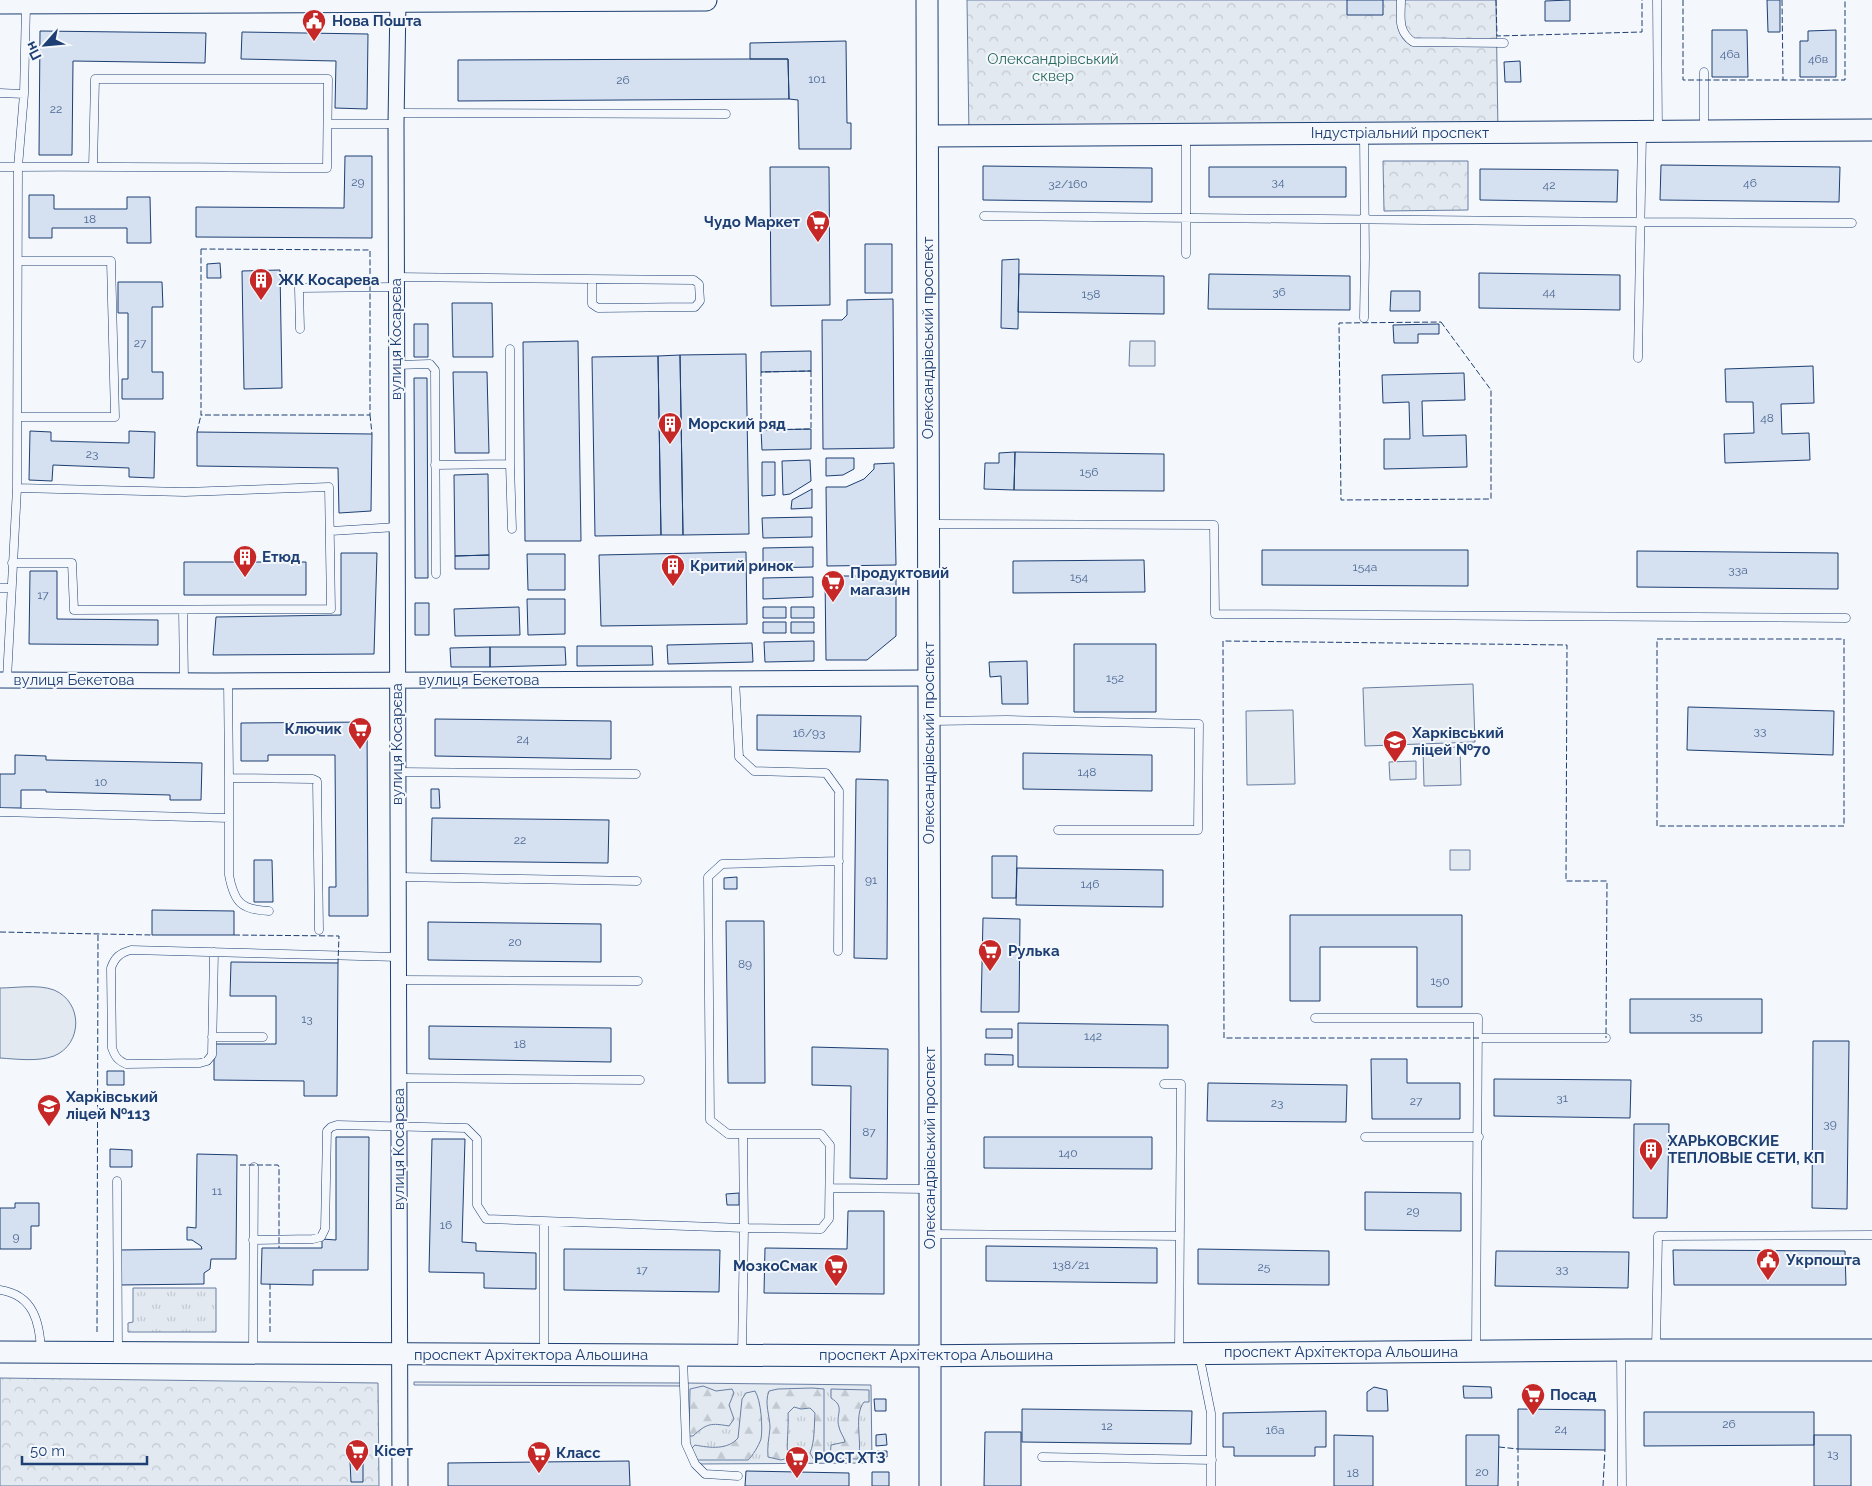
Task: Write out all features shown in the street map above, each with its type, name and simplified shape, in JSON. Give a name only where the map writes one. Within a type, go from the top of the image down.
[{"type":"street","points":[[0,3],[706,0]]},
{"type":"street","name":"Олександрівський проспект","points":[[927,0],[930,1486]]},
{"type":"street","name":"вулиця Косарєва","points":[[398,2],[396,364],[400,1486]]},
{"type":"street","name":"Індустріальний проспект","points":[[928,136],[1872,130]]},
{"type":"street","name":"вулиця Бекетова","points":[[3,679],[228,681],[929,678]]},
{"type":"street","name":"проспект Архітектора Альошина","points":[[0,1352],[544,1356],[1872,1350]]},
{"type":"lane","points":[[1401,0],[1402,29],[1406,37],[1413,42],[1504,43]]},
{"type":"lane","points":[[1638,358],[1640,222],[1650,132],[1657,0]]},
{"type":"lane","points":[[3,679],[17,488],[18,167],[24,94],[26,3]]},
{"type":"lane","points":[[1704,72],[1704,131]]},
{"type":"lane","points":[[0,167],[327,168],[328,79],[95,79],[93,167]]},
{"type":"lane","points":[[0,94],[24,94]]},
{"type":"lane","points":[[328,124],[396,119],[726,114]]},
{"type":"lane","points":[[1364,133],[1364,318]]},
{"type":"lane","points":[[1186,134],[1186,254]]},
{"type":"lane","points":[[984,216],[1852,223]]},
{"type":"lane","points":[[18,261],[111,261],[115,417],[18,417]]},
{"type":"lane","points":[[300,329],[299,288],[396,282],[592,280],[694,280],[699,284],[700,301],[695,307],[598,308],[592,304],[592,280]]},
{"type":"lane","points":[[510,350],[512,529]]},
{"type":"lane","points":[[396,364],[430,364],[434,370],[436,574]]},
{"type":"lane","points":[[435,465],[510,464]]},
{"type":"lane","points":[[12,563],[72,562],[74,610],[332,609],[329,487],[185,492],[17,488]]},
{"type":"lane","points":[[929,524],[1214,525],[1215,614],[1846,618]]},
{"type":"lane","points":[[331,531],[397,527]]},
{"type":"lane","points":[[0,588],[11,588]]},
{"type":"lane","points":[[183,610],[184,681]]},
{"type":"lane","points":[[735,679],[739,756],[754,771],[826,773],[839,791],[838,951]]},
{"type":"lane","points":[[228,681],[229,875],[232,891],[236,899],[249,908],[269,911]]},
{"type":"lane","points":[[929,721],[1007,720],[1199,724],[1198,830],[1058,830]]},
{"type":"lane","points":[[398,772],[636,774]]},
{"type":"lane","points":[[228,778],[313,779],[317,782],[319,930]]},
{"type":"lane","points":[[0,812],[229,818]]},
{"type":"lane","points":[[254,1240],[314,1240],[321,1237],[325,1230],[327,1132],[331,1126],[337,1124],[466,1128],[477,1140],[477,1205],[486,1219],[821,1229],[829,1220],[830,1188],[830,1145],[822,1134],[728,1134],[710,1120],[708,876],[722,864],[839,861]]},
{"type":"lane","points":[[398,877],[637,881]]},
{"type":"lane","points":[[214,952],[212,1054],[207,1061],[200,1063],[126,1064],[119,1061],[112,1048],[111,968],[114,959],[122,952],[131,950],[214,952],[398,957]]},
{"type":"lane","points":[[398,980],[638,981]]},
{"type":"lane","points":[[1315,1018],[1478,1018],[1476,1352]]},
{"type":"lane","points":[[212,1037],[263,1036]]},
{"type":"lane","points":[[1478,1038],[1606,1038]]},
{"type":"lane","points":[[399,1078],[640,1080]]},
{"type":"lane","points":[[1164,1084],[1181,1084],[1180,1236],[1189,1353],[1211,1413],[1211,1486]]},
{"type":"lane","points":[[742,1355],[743,1134]]},
{"type":"lane","points":[[1365,1137],[1478,1137]]},
{"type":"lane","points":[[253,1354],[254,1167]]},
{"type":"lane","points":[[117,1181],[118,1353]]},
{"type":"lane","points":[[830,1188],[930,1189]]},
{"type":"lane","points":[[544,1222],[544,1356]]},
{"type":"lane","points":[[930,1234],[1180,1236]]},
{"type":"lane","points":[[1656,1350],[1658,1236],[1872,1234]]},
{"type":"lane","points":[[0,1290],[25,1300],[32,1309],[39,1327],[40,1353]]},
{"type":"lane","points":[[1621,1351],[1622,1486]]},
{"type":"lane","points":[[683,1355],[686,1444],[695,1464],[705,1474],[738,1476]]},
{"type":"lane","points":[[1042,1457],[1212,1460]]},
{"type":"green space","name":"Олександрівський сквер","points":[[967,0],[1496,0],[1498,133],[969,136]]},
{"type":"green space","points":[[1383,161],[1468,161],[1468,210],[1384,211]]},
{"type":"green space","points":[[1130,341],[1155,341],[1155,366],[1129,366]]},
{"type":"green space","points":[[1473,684],[1475,742],[1365,746],[1363,688]]},
{"type":"green space","points":[[1293,710],[1295,784],[1247,785],[1246,711]]},
{"type":"green space","points":[[1460,747],[1461,785],[1424,786],[1423,748]]},
{"type":"green space","points":[[1416,761],[1416,779],[1390,780],[1389,762]]},
{"type":"green space","points":[[1450,850],[1470,850],[1470,870],[1450,870]]},
{"type":"green space","points":[[41,987],[54,990],[64,996],[74,1013],[76,1023],[70,1042],[64,1050],[54,1056],[41,1059],[0,1058],[0,988]]},
{"type":"green space","points":[[133,1288],[216,1288],[216,1332],[128,1332],[128,1323],[133,1322]]},
{"type":"green space","points":[[0,1378],[378,1383],[379,1486],[0,1486]]},
{"type":"green space","points":[[414,1382],[684,1383],[684,1386],[414,1385]]},
{"type":"green space","points":[[684,1383],[871,1385],[872,1463],[695,1464],[686,1444]]},
{"type":"green space","points":[[703,1386],[716,1391],[732,1389],[734,1393],[729,1405],[734,1419],[729,1426],[710,1425],[693,1436],[689,1436],[690,1389]]},
{"type":"green space","points":[[824,1389],[824,1459],[814,1460],[810,1453],[814,1438],[815,1413],[810,1408],[801,1409],[794,1407],[788,1413],[788,1458],[781,1460],[768,1457],[770,1428],[767,1400],[769,1391]]},
{"type":"green space","points":[[831,1389],[869,1390],[869,1402],[864,1402],[859,1414],[858,1459],[830,1458],[831,1445],[845,1442],[838,1422],[838,1404],[831,1398]]},
{"type":"green space","points":[[755,1391],[760,1407],[762,1434],[759,1444],[750,1458],[748,1460],[697,1460],[691,1449],[695,1445],[724,1446],[729,1445],[738,1438],[742,1399],[746,1393]]},
{"type":"building","points":[[1347,0],[1383,0],[1383,15],[1347,15]]},
{"type":"building","points":[[1570,0],[1570,21],[1545,21],[1545,1]]},
{"type":"building","points":[[1767,0],[1780,0],[1780,32],[1768,32]]},
{"type":"building","points":[[1712,30],[1747,30],[1748,77],[1712,77]]},
{"type":"building","points":[[1836,30],[1836,77],[1800,77],[1800,41],[1808,41],[1808,31]]},
{"type":"building","points":[[40,31],[206,33],[205,63],[73,61],[72,155],[39,155]]},
{"type":"building","points":[[242,32],[368,34],[367,109],[335,108],[336,61],[241,59]]},
{"type":"building","points":[[846,41],[847,123],[851,123],[851,149],[799,149],[798,100],[789,99],[788,59],[750,59],[750,43]]},
{"type":"building","points":[[788,59],[789,99],[458,101],[458,60]]},
{"type":"building","points":[[1520,61],[1521,82],[1505,82],[1504,62]]},
{"type":"building","points":[[345,156],[372,156],[372,238],[196,237],[196,207],[344,208]]},
{"type":"building","points":[[1661,165],[1840,167],[1839,202],[1660,200]]},
{"type":"building","points":[[983,166],[1152,168],[1152,202],[983,200]]},
{"type":"building","points":[[770,167],[829,167],[830,305],[771,306]]},
{"type":"building","points":[[1209,167],[1346,167],[1346,197],[1209,197]]},
{"type":"building","points":[[1480,169],[1618,170],[1617,202],[1480,200]]},
{"type":"building","points":[[29,195],[54,195],[54,209],[127,209],[127,197],[150,197],[151,243],[127,243],[127,228],[52,228],[52,238],[29,238]]},
{"type":"building","points":[[865,244],[892,244],[892,293],[865,293]]},
{"type":"building","points":[[1019,259],[1018,329],[1001,328],[1002,260]]},
{"type":"building","points":[[220,263],[221,278],[207,278],[207,264]]},
{"type":"building","name":"ЖК Косарева","points":[[280,270],[282,388],[244,389],[242,271]]},
{"type":"building","points":[[1479,273],[1620,275],[1620,310],[1479,308]]},
{"type":"building","points":[[1019,274],[1164,276],[1164,314],[1018,312]]},
{"type":"building","points":[[1209,274],[1350,276],[1350,310],[1208,309]]},
{"type":"building","points":[[118,282],[162,282],[163,307],[152,307],[152,372],[163,372],[163,399],[122,399],[122,379],[128,379],[128,313],[118,313]]},
{"type":"building","points":[[1391,291],[1420,291],[1420,311],[1390,311]]},
{"type":"building","points":[[893,299],[894,448],[823,449],[822,320],[842,320],[847,315],[847,300]]},
{"type":"building","points":[[452,303],[492,303],[493,357],[453,357]]},
{"type":"building","points":[[414,324],[428,324],[428,357],[414,357]]},
{"type":"building","points":[[1439,324],[1439,334],[1418,334],[1418,343],[1394,343],[1393,325]]},
{"type":"building","points":[[578,341],[581,541],[525,541],[523,342]]},
{"type":"building","points":[[811,351],[811,371],[761,372],[761,352]]},
{"type":"building","points":[[746,354],[749,534],[683,535],[680,355]]},
{"type":"building","name":"Морский ряд","points":[[680,355],[683,535],[661,535],[658,356]]},
{"type":"building","points":[[658,356],[661,535],[595,536],[592,357]]},
{"type":"building","points":[[1813,366],[1814,403],[1781,404],[1782,434],[1809,433],[1810,460],[1725,463],[1724,434],[1754,433],[1753,402],[1726,402],[1725,369]]},
{"type":"building","points":[[453,372],[487,372],[489,453],[455,453]]},
{"type":"building","points":[[1464,373],[1465,400],[1422,401],[1423,436],[1466,435],[1467,467],[1384,469],[1384,439],[1410,439],[1409,402],[1383,403],[1382,375]]},
{"type":"building","points":[[414,378],[427,378],[428,578],[415,578]]},
{"type":"building","points":[[811,429],[811,449],[762,450],[761,430]]},
{"type":"building","points":[[30,431],[51,432],[51,441],[129,443],[129,431],[155,432],[154,478],[129,477],[129,468],[53,465],[52,481],[29,480]]},
{"type":"building","points":[[197,432],[372,434],[371,511],[339,513],[338,468],[197,466]]},
{"type":"building","points":[[1015,452],[1164,454],[1164,491],[1014,490]]},
{"type":"building","points":[[1015,452],[1014,490],[984,489],[985,463],[999,463],[999,453]]},
{"type":"building","points":[[826,458],[854,458],[854,469],[843,475],[826,476]]},
{"type":"building","points":[[810,460],[811,481],[790,494],[783,495],[782,461]]},
{"type":"building","points":[[762,462],[775,462],[775,495],[762,496]]},
{"type":"building","points":[[894,463],[896,565],[827,566],[826,487],[846,487],[864,479],[874,469],[874,464]]},
{"type":"building","points":[[488,474],[489,555],[455,556],[454,475]]},
{"type":"building","points":[[812,489],[812,508],[791,509],[792,500]]},
{"type":"building","points":[[812,517],[812,537],[763,538],[762,518]]},
{"type":"building","points":[[813,547],[813,567],[763,568],[763,548]]},
{"type":"building","points":[[1262,550],[1468,550],[1468,586],[1262,585]]},
{"type":"building","points":[[1637,551],[1838,553],[1838,589],[1637,587]]},
{"type":"building","name":"Критий ринок","points":[[746,552],[747,624],[601,626],[599,555]]},
{"type":"building","points":[[341,553],[377,553],[374,654],[213,655],[216,617],[341,615]]},
{"type":"building","points":[[527,554],[565,554],[565,590],[528,590]]},
{"type":"building","points":[[489,555],[489,569],[455,569],[455,556]]},
{"type":"building","points":[[1144,560],[1145,592],[1013,593],[1013,561]]},
{"type":"building","name":"Етюд","points":[[184,562],[306,562],[306,595],[184,595]]},
{"type":"building","points":[[30,571],[57,571],[57,619],[158,620],[158,645],[29,644]]},
{"type":"building","points":[[825,576],[896,576],[896,636],[867,660],[826,660]]},
{"type":"building","points":[[813,577],[813,597],[763,599],[763,578]]},
{"type":"building","points":[[527,599],[565,599],[565,634],[528,635]]},
{"type":"building","points":[[415,603],[429,603],[429,635],[415,635]]},
{"type":"building","points":[[519,607],[520,635],[455,636],[454,609]]},
{"type":"building","points":[[763,607],[786,607],[786,618],[763,618]]},
{"type":"building","points":[[791,607],[814,607],[814,618],[791,618]]},
{"type":"building","points":[[763,622],[786,622],[786,633],[763,633]]},
{"type":"building","points":[[791,622],[814,622],[814,633],[791,633]]},
{"type":"building","points":[[814,641],[814,661],[765,662],[764,642]]},
{"type":"building","points":[[752,643],[753,662],[668,664],[667,645]]},
{"type":"building","points":[[1074,644],[1156,644],[1156,712],[1074,712]]},
{"type":"building","points":[[577,646],[652,646],[653,665],[577,666]]},
{"type":"building","points":[[490,647],[565,647],[566,665],[490,667]]},
{"type":"building","points":[[490,647],[490,667],[451,667],[450,648]]},
{"type":"building","points":[[1027,661],[1028,704],[1002,704],[1001,676],[990,677],[989,662]]},
{"type":"building","points":[[1688,707],[1834,711],[1833,755],[1687,750]]},
{"type":"building","points":[[757,715],[861,716],[860,752],[757,750]]},
{"type":"building","points":[[435,719],[611,721],[611,759],[435,756]]},
{"type":"building","points":[[367,722],[368,916],[329,916],[329,887],[336,887],[335,755],[268,755],[268,761],[241,761],[241,723]]},
{"type":"building","points":[[1023,753],[1152,755],[1152,791],[1023,789]]},
{"type":"building","points":[[15,755],[46,756],[46,760],[202,763],[201,800],[170,800],[170,795],[21,790],[21,808],[0,808],[0,774],[15,774]]},
{"type":"building","points":[[856,779],[888,780],[887,959],[854,958]]},
{"type":"building","points":[[431,789],[439,789],[440,808],[431,808]]},
{"type":"building","points":[[432,818],[609,820],[608,863],[431,861]]},
{"type":"building","points":[[992,856],[1017,856],[1016,898],[992,898]]},
{"type":"building","points":[[254,860],[272,860],[273,902],[254,902]]},
{"type":"building","points":[[1017,868],[1163,870],[1163,907],[1016,905]]},
{"type":"building","points":[[737,877],[737,889],[724,889],[724,878]]},
{"type":"building","points":[[152,910],[234,911],[234,935],[152,935]]},
{"type":"building","points":[[1290,915],[1462,915],[1462,1007],[1417,1007],[1417,947],[1320,947],[1320,1001],[1290,1001]]},
{"type":"building","points":[[983,918],[1020,919],[1019,1012],[981,1012]]},
{"type":"building","points":[[726,921],[764,921],[765,1083],[728,1083]]},
{"type":"building","points":[[428,922],[601,924],[601,962],[428,960]]},
{"type":"building","points":[[231,962],[338,963],[337,1096],[304,1096],[304,1081],[214,1080],[214,1044],[276,1044],[276,996],[230,996]]},
{"type":"building","points":[[1630,999],[1762,999],[1762,1033],[1630,1033]]},
{"type":"building","points":[[1018,1023],[1168,1025],[1168,1068],[1018,1067]]},
{"type":"building","points":[[429,1026],[611,1028],[611,1062],[429,1059]]},
{"type":"building","points":[[986,1029],[1012,1029],[1012,1038],[986,1038]]},
{"type":"building","points":[[1813,1041],[1849,1041],[1847,1209],[1812,1208]]},
{"type":"building","points":[[812,1047],[888,1049],[887,1179],[850,1178],[851,1086],[812,1085]]},
{"type":"building","points":[[985,1054],[1013,1055],[1013,1065],[985,1065]]},
{"type":"building","points":[[1371,1059],[1407,1059],[1407,1083],[1460,1083],[1460,1119],[1372,1119]]},
{"type":"building","points":[[107,1071],[124,1071],[124,1085],[107,1085]]},
{"type":"building","points":[[1494,1079],[1631,1080],[1630,1118],[1494,1116]]},
{"type":"building","points":[[1208,1083],[1347,1085],[1346,1122],[1207,1121]]},
{"type":"building","name":"ХАРЬКОВСКИЕ ТЕПЛОВЫЕ СЕТИ, КП","points":[[1634,1124],[1669,1124],[1667,1218],[1633,1218]]},
{"type":"building","points":[[336,1137],[369,1137],[368,1270],[313,1270],[313,1285],[261,1284],[262,1248],[322,1248],[322,1239],[336,1240]]},
{"type":"building","points":[[984,1137],[1152,1137],[1152,1169],[984,1168]]},
{"type":"building","points":[[432,1139],[465,1139],[462,1242],[476,1243],[476,1251],[536,1253],[536,1289],[484,1288],[484,1273],[429,1272]]},
{"type":"building","points":[[110,1149],[132,1150],[132,1167],[110,1167]]},
{"type":"building","points":[[197,1154],[237,1155],[236,1259],[211,1259],[210,1269],[204,1273],[204,1284],[119,1285],[118,1250],[202,1249],[201,1246],[192,1240],[187,1240],[187,1227],[196,1228]]},
{"type":"building","points":[[1365,1192],[1461,1193],[1461,1231],[1365,1230]]},
{"type":"building","points":[[739,1193],[739,1205],[727,1205],[726,1194]]},
{"type":"building","points":[[15,1203],[39,1203],[39,1226],[31,1226],[31,1249],[0,1249],[0,1208],[15,1208]]},
{"type":"building","points":[[848,1211],[884,1211],[884,1294],[764,1293],[765,1248],[847,1249]]},
{"type":"building","points":[[986,1246],[1157,1248],[1157,1283],[986,1281]]},
{"type":"building","points":[[564,1249],[720,1250],[719,1292],[564,1290]]},
{"type":"building","points":[[1198,1249],[1329,1251],[1329,1285],[1198,1284]]},
{"type":"building","points":[[1673,1250],[1845,1251],[1846,1285],[1674,1285]]},
{"type":"building","points":[[1496,1251],[1629,1252],[1628,1288],[1495,1286]]},
{"type":"building","points":[[1463,1386],[1491,1387],[1492,1398],[1464,1398]]},
{"type":"building","points":[[1374,1387],[1387,1390],[1388,1411],[1367,1411],[1367,1392]]},
{"type":"building","points":[[874,1399],[886,1399],[886,1411],[875,1411]]},
{"type":"building","points":[[1022,1409],[1192,1411],[1191,1444],[1022,1442]]},
{"type":"building","points":[[1518,1409],[1605,1410],[1605,1450],[1518,1449]]},
{"type":"building","points":[[1326,1411],[1326,1447],[1315,1447],[1315,1456],[1234,1456],[1234,1447],[1223,1447],[1223,1413]]},
{"type":"building","points":[[1644,1412],[1814,1412],[1814,1445],[1644,1446]]},
{"type":"building","points":[[985,1432],[1021,1432],[1021,1486],[984,1486]]},
{"type":"building","points":[[886,1434],[887,1445],[876,1446],[876,1435]]},
{"type":"building","points":[[1334,1435],[1373,1436],[1373,1486],[1334,1486]]},
{"type":"building","points":[[1466,1435],[1499,1435],[1498,1486],[1466,1486]]},
{"type":"building","points":[[1814,1435],[1851,1435],[1851,1486],[1814,1486]]},
{"type":"building","points":[[877,1451],[887,1451],[887,1457],[877,1458]]},
{"type":"building","name":"Кісет","points":[[350,1461],[363,1461],[363,1482],[351,1482]]},
{"type":"building","name":"Класс","points":[[629,1461],[630,1486],[448,1486],[448,1463]]},
{"type":"building","name":"РОСТ ХТЗ","points":[[746,1471],[849,1473],[849,1486],[745,1486]]},
{"type":"building","points":[[872,1472],[889,1472],[889,1486],[872,1486]]},
{"type":"fence","points":[[1496,0],[1497,36],[1642,32],[1642,0]]},
{"type":"fence","points":[[1683,0],[1683,80],[1845,80],[1845,0]]},
{"type":"fence","points":[[1782,0],[1783,80]]},
{"type":"fence","points":[[201,249],[370,250],[370,415],[201,415],[201,249]]},
{"type":"fence","points":[[1441,322],[1491,390],[1491,499],[1341,500],[1339,323],[1441,322]]},
{"type":"fence","points":[[811,371],[811,429],[761,430],[761,372],[811,371]]},
{"type":"fence","points":[[197,432],[201,415]]},
{"type":"fence","points":[[370,415],[372,434]]},
{"type":"fence","points":[[1657,639],[1844,639],[1844,826],[1657,826],[1657,639]]},
{"type":"fence","points":[[1479,1038],[1224,1038],[1223,641],[1567,645],[1566,881],[1607,881],[1606,1038]]},
{"type":"fence","points":[[0,932],[152,935]]},
{"type":"fence","points":[[97,1332],[98,934]]},
{"type":"fence","points":[[234,935],[339,936],[338,963]]},
{"type":"fence","points":[[240,1165],[278,1165],[279,1167],[279,1248]]},
{"type":"fence","points":[[270,1284],[270,1332]]},
{"type":"fence","points":[[1499,1447],[1518,1449],[1518,1486]]},
{"type":"fence","points":[[1603,1486],[1605,1450]]},
{"type":"place","name":"Нова Пошта","points":[[314,42]]},
{"type":"place","name":"Чудо Маркет","points":[[818,243]]},
{"type":"place","name":"ЖК Косарева","points":[[261,301]]},
{"type":"place","name":"Морский ряд","points":[[670,445]]},
{"type":"place","name":"Етюд","points":[[245,578]]},
{"type":"place","name":"Критий ринок","points":[[673,587]]},
{"type":"place","name":"Продуктовий магазин","points":[[833,603]]},
{"type":"place","name":"Ключик","points":[[360,750]]},
{"type":"place","name":"Харківський ліцей №70","points":[[1395,763]]},
{"type":"place","name":"Рулька","points":[[990,972]]},
{"type":"place","name":"Харківський ліцей №113","points":[[49,1127]]},
{"type":"place","name":"ХАРЬКОВСКИЕ ТЕПЛОВЫЕ СЕТИ, КП","points":[[1651,1171]]},
{"type":"place","name":"Укрпошта","points":[[1768,1281]]},
{"type":"place","name":"МозкоСмак","points":[[836,1287]]},
{"type":"place","name":"Посад","points":[[1533,1416]]},
{"type":"place","name":"Кісет","points":[[357,1472]]},
{"type":"place","name":"Класс","points":[[539,1474]]},
{"type":"place","name":"РОСТ ХТЗ","points":[[797,1479]]}]
